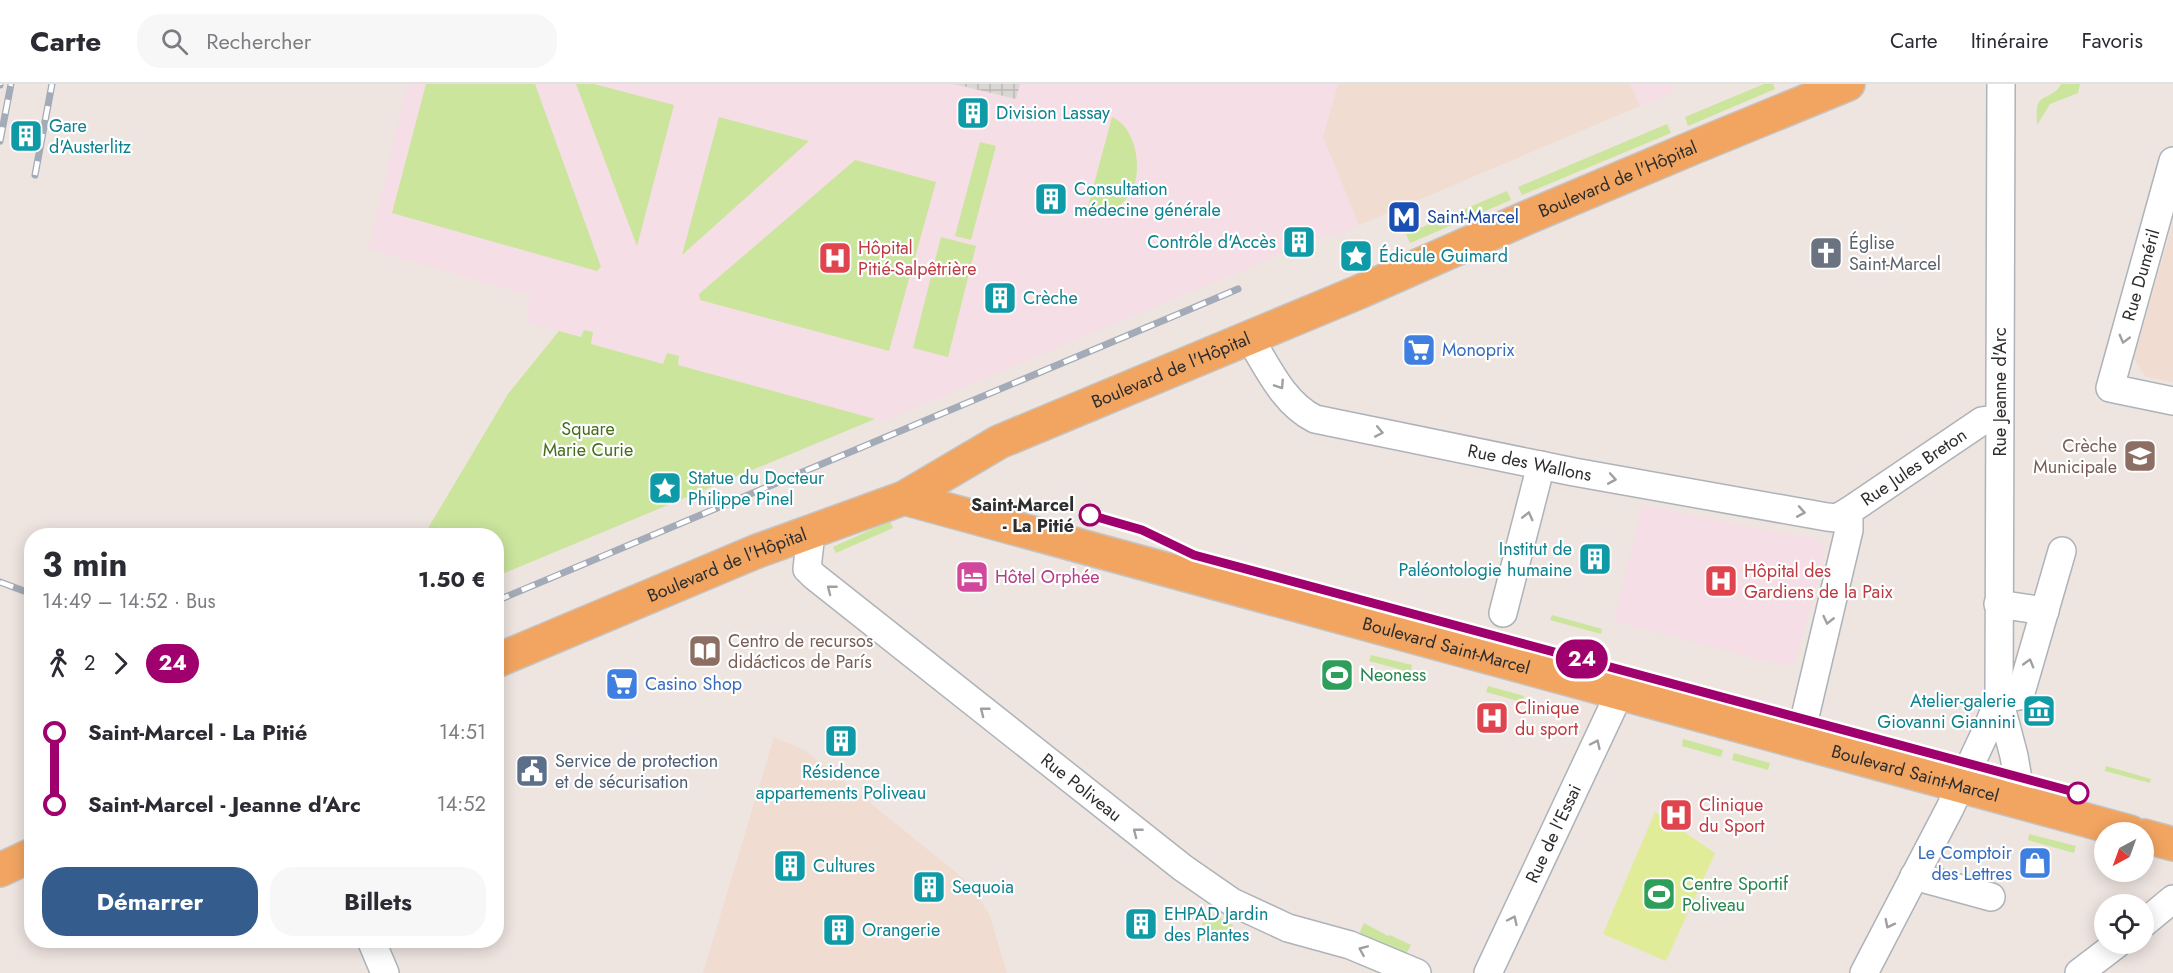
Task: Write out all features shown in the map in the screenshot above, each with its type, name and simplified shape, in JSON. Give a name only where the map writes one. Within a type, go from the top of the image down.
[{"type":"main road","name":"Boulevard de l'Hôpital","points":[[504,658],[754,552],[904,498],[999,442],[1359,292],[1651,165],[1848,84]]},
{"type":"main road","name":"Boulevard Saint-Marcel","points":[[904,498],[2094,822]]},
{"type":"main road","points":[[2154,839],[2173,844]]},
{"type":"main road","points":[[0,870],[24,859]]},
{"type":"street","name":"Rue Jeanne d'Arc","points":[[2001,84],[1999,699],[2012,746],[2022,803]]},
{"type":"street","name":"Rue Duméril","points":[[2173,161],[2110,388],[2173,401]]},
{"type":"street","name":"Rue des Wallons","points":[[1250,337],[1290,401],[1301,412],[1314,419],[1541,465],[1827,517],[1837,518],[1849,511]]},
{"type":"street","name":"Rue Jules Breton","points":[[1799,742],[1850,530],[1849,511],[1982,421],[1999,420]]},
{"type":"street","points":[[1503,613],[1541,465]]},
{"type":"street","name":"Rue Poliveau","points":[[811,532],[807,569],[814,576],[1182,868],[1232,902],[1288,928],[1350,945],[1418,973]]},
{"type":"street","points":[[1999,699],[2020,696],[2062,551]]},
{"type":"street","points":[[1998,604],[2045,611]]},
{"type":"street","name":"Rue de l'Essai","points":[[1488,973],[1620,692]]},
{"type":"street","name":"Rue Jeanne d'Arc","points":[[1864,973],[1950,808],[1999,699]]},
{"type":"street","points":[[1914,876],[1991,897]]},
{"type":"street","points":[[2154,915],[2173,899]]},
{"type":"street","points":[[374,948],[385,973]]},
{"type":"street","points":[[2079,973],[2104,954]]},
{"type":"shaded area","name":"Hôpital Pitié-Salpêtrière","points":[[407,84],[1338,84],[1323,137],[1359,225],[1331,237],[1329,234],[881,422],[678,365],[679,356],[667,353],[664,364],[590,344],[593,332],[581,338],[526,322],[531,295],[369,249]]},
{"type":"shaded area","points":[[954,84],[1020,84],[1016,99]]},
{"type":"shaded area","points":[[1338,84],[1630,84],[1640,106],[1359,225],[1323,137]]},
{"type":"shaded area","points":[[1630,84],[1671,84],[1674,92],[1640,106]]},
{"type":"shaded area","points":[[2173,223],[2173,382],[2146,377],[2134,358]]},
{"type":"shaded area","name":"Hôpital des Gardiens de la Paix","points":[[1642,505],[1818,540],[1825,552],[1796,659],[1784,666],[1614,621]]},
{"type":"shaded area","points":[[774,737],[806,751],[969,883],[989,914],[1007,973],[703,973]]},
{"type":"green space","points":[[426,84],[535,84],[601,267],[597,271],[392,213]]},
{"type":"green space","points":[[576,84],[594,84],[674,105],[637,246]]},
{"type":"green space","points":[[1764,84],[1773,84],[1775,89],[1688,126],[1685,117]]},
{"type":"green space","points":[[2061,84],[2080,84],[2078,93],[2050,104],[2037,125],[2038,104],[2056,91]]},
{"type":"green space","points":[[719,117],[809,141],[682,255]]},
{"type":"green space","points":[[1112,117],[1120,122],[1132,139],[1137,172],[1132,191],[1126,199],[1109,213],[1093,216],[1086,214]]},
{"type":"green space","points":[[1667,124],[1671,133],[1522,195],[1518,187]]},
{"type":"green space","points":[[980,142],[996,146],[971,240],[955,236]]},
{"type":"green space","points":[[855,160],[936,182],[889,351],[700,300],[699,294]]},
{"type":"green space","points":[[1507,191],[1511,200],[1410,243],[1406,234]]},
{"type":"green space","points":[[941,237],[976,246],[948,357],[913,348]]},
{"type":"green space","name":"Square Marie Curie","points":[[584,330],[593,332],[591,344],[663,364],[667,353],[679,356],[678,365],[875,419],[504,573],[504,528],[428,528],[508,394],[559,331],[581,337]]},
{"type":"green space","points":[[890,521],[893,528],[836,553],[833,547]]},
{"type":"green space","points":[[1552,615],[1602,629],[1601,634],[1550,620]]},
{"type":"green space","points":[[1371,655],[1412,665],[1410,672],[1369,661]]},
{"type":"green space","points":[[1488,686],[1524,696],[1522,702],[1486,692]]},
{"type":"green space","points":[[1683,739],[1723,750],[1721,757],[1682,746]]},
{"type":"green space","points":[[1734,753],[1770,763],[1768,770],[1732,760]]},
{"type":"green space","points":[[2106,766],[2151,779],[2150,783],[2105,771]]},
{"type":"green space","name":"Centre Sportif Poliveau","points":[[1655,812],[1715,853],[1666,961],[1603,934]]},
{"type":"green space","points":[[2029,834],[2076,846],[2074,853],[2028,840]]},
{"type":"green space","points":[[1210,912],[1233,925],[1225,939],[1202,924]]},
{"type":"green space","points":[[1364,923],[1411,945],[1406,954],[1363,936],[1360,932]]},
{"type":"railway","points":[[0,141],[11,84]]},
{"type":"railway","points":[[35,175],[52,84]]},
{"type":"railway","points":[[504,598],[1238,289]]},
{"type":"railway","points":[[0,582],[24,591]]},
{"type":"bus line","name":"24","points":[[1090,515],[1142,530],[1194,555],[2078,793]]},
{"type":"place","name":"Division Lassay","points":[[973,113]]},
{"type":"place","name":"Gare d'Austerlitz","points":[[26,136]]},
{"type":"place","name":"Consultation médecine générale","points":[[1051,199]]},
{"type":"place","name":"Saint-Marcel","points":[[1404,217]]},
{"type":"place","name":"Contrôle d'Accès","points":[[1299,242]]},
{"type":"place","name":"Église Saint-Marcel","points":[[1826,253]]},
{"type":"place","name":"Édicule Guimard","points":[[1356,256]]},
{"type":"place","name":"Hôpital Pitié-Salpêtrière","points":[[835,258]]},
{"type":"place","name":"Crèche","points":[[1000,298]]},
{"type":"place","name":"Monoprix","points":[[1419,350]]},
{"type":"place","name":"Crèche Municipale","points":[[2140,456]]},
{"type":"place","name":"Statue du Docteur Philippe Pinel","points":[[665,488]]},
{"type":"place","name":"Saint-Marcel - La Pitié","points":[[1090,515]]},
{"type":"place","name":"Institut de Paléontologie humaine","points":[[1595,559]]},
{"type":"place","name":"Hôtel Orphée","points":[[972,577]]},
{"type":"place","name":"Hôpital des Gardiens de la Paix","points":[[1721,581]]},
{"type":"place","name":"Centro de recursos didácticos de París","points":[[705,651]]},
{"type":"place","name":"Neoness","points":[[1337,675]]},
{"type":"place","name":"Casino Shop","points":[[622,684]]},
{"type":"place","name":"Atelier-galerie Giovanni Giannini","points":[[2039,711]]},
{"type":"place","name":"Clinique du sport","points":[[1492,718]]},
{"type":"place","name":"Résidence appartements Poliveau","points":[[841,741]]},
{"type":"place","name":"Service de protection et de sécurisation","points":[[532,771]]},
{"type":"place","name":"Clinique du Sport","points":[[1676,815]]},
{"type":"place","name":"Le Comptoir des Lettres","points":[[2035,863]]},
{"type":"place","name":"Cultures","points":[[790,866]]},
{"type":"place","name":"Sequoia","points":[[929,887]]},
{"type":"place","name":"Centre Sportif Poliveau","points":[[1659,894]]},
{"type":"place","name":"EHPAD Jardin des Plantes","points":[[1141,924]]},
{"type":"place","name":"Orangerie","points":[[839,930]]}]
